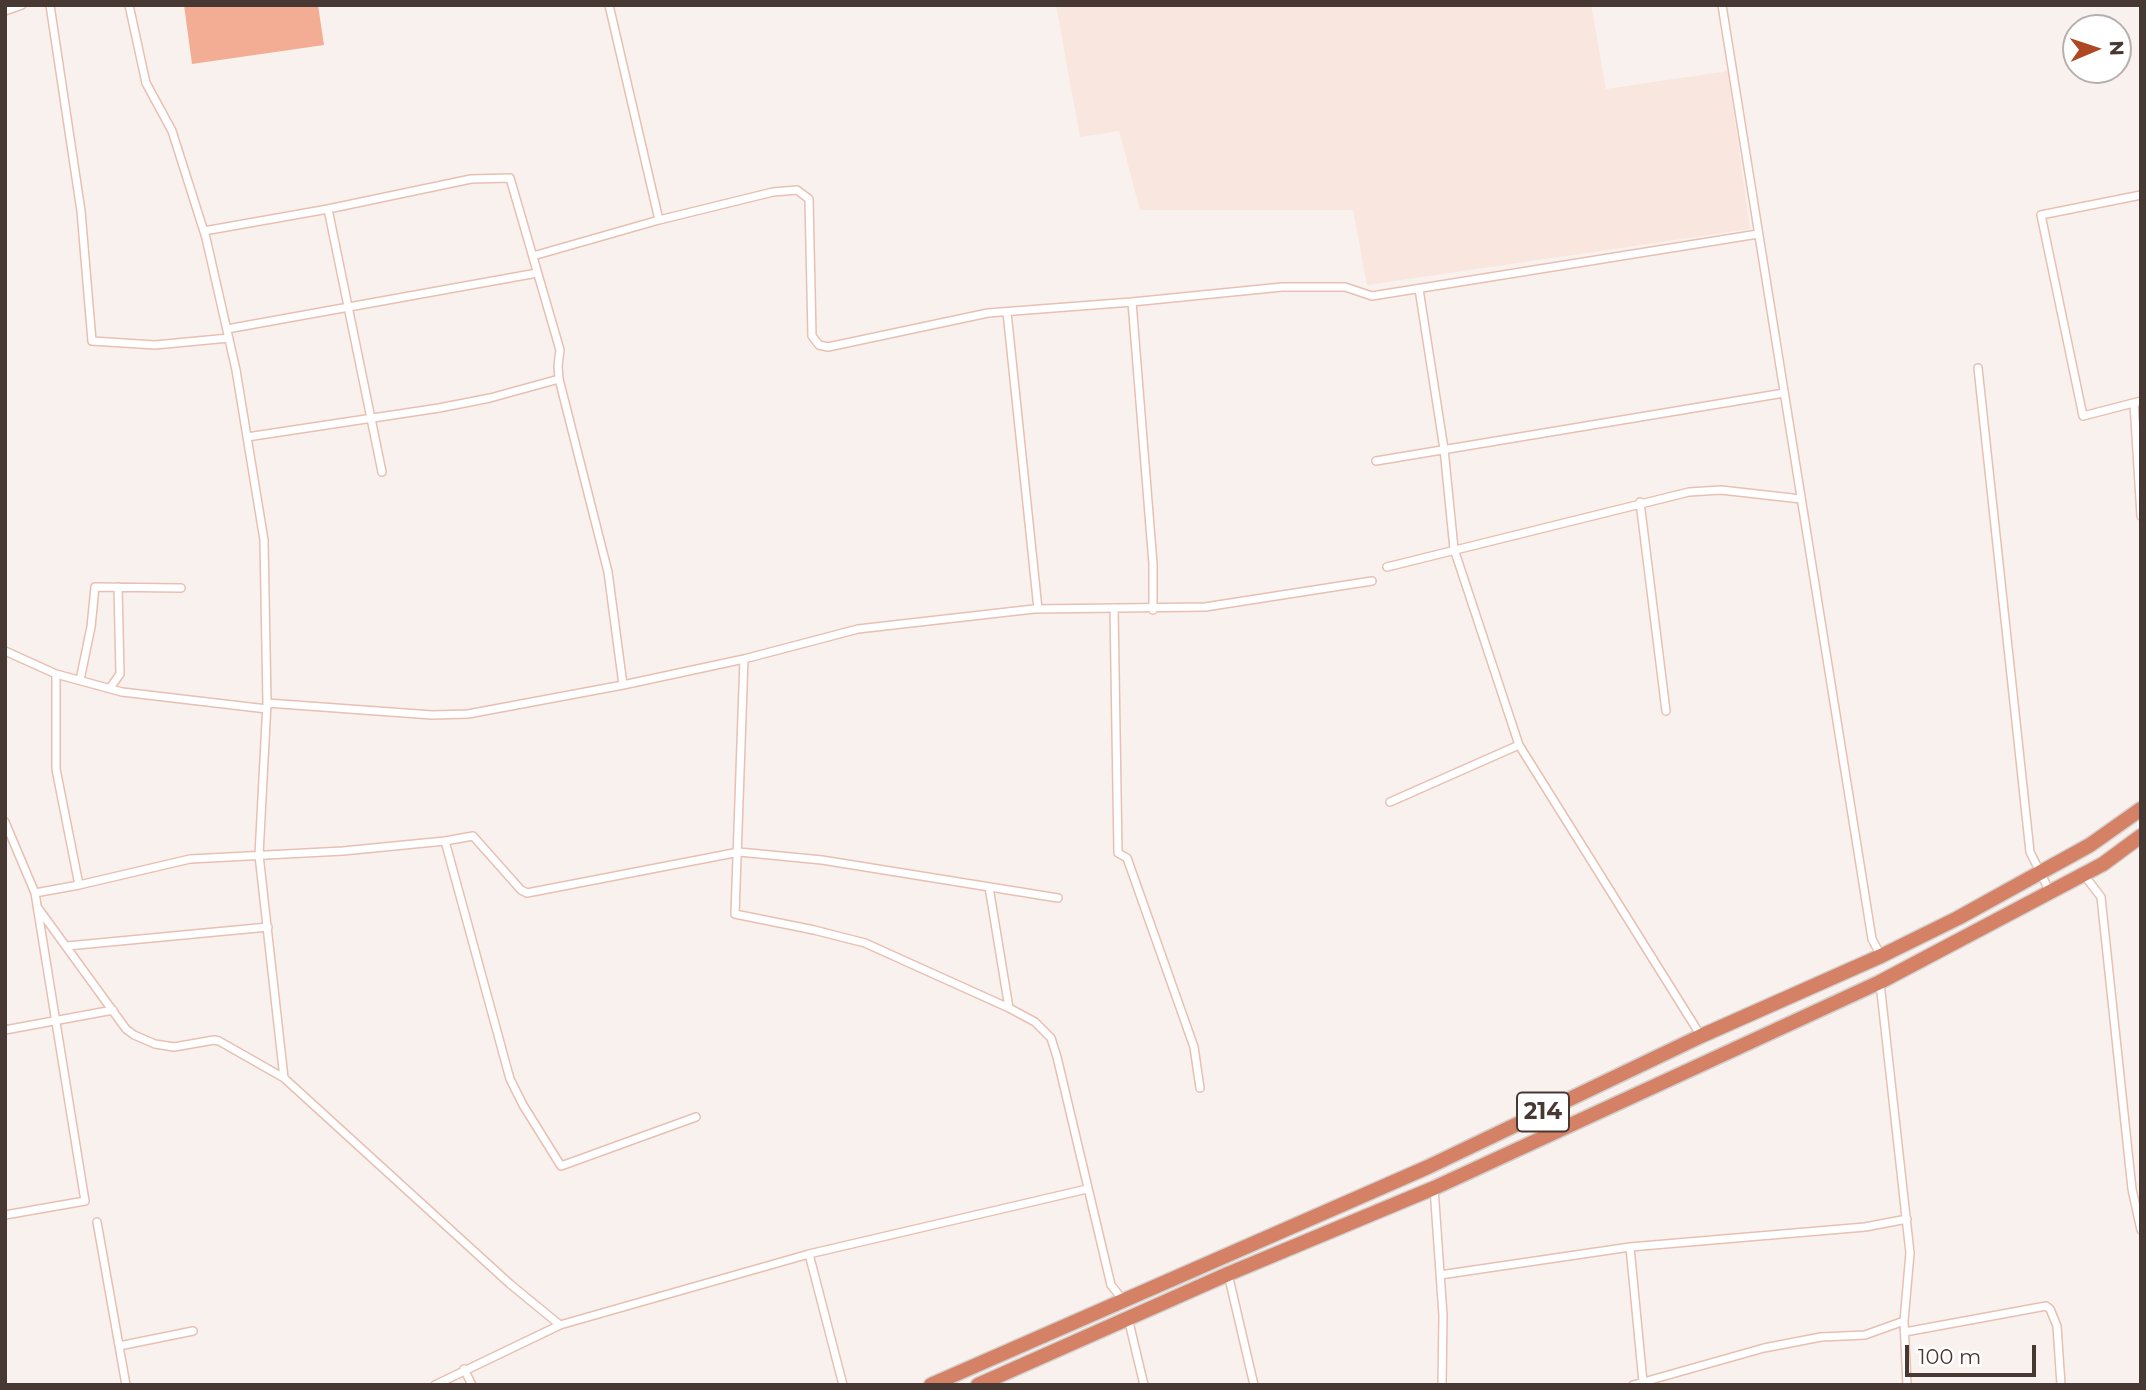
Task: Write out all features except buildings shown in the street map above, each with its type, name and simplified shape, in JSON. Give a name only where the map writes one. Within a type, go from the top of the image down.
[{"type":"highway","name":"214","points":[[931,1385],[1428,1167],[1701,1036],[1881,956],[1958,918],[2090,845],[2141,809]]},
{"type":"highway","name":"214","points":[[978,1385],[1228,1274],[1434,1188],[1880,982],[2104,864],[2141,836]]},
{"type":"street","points":[[5,11],[22,5]]},
{"type":"street","points":[[50,5],[81,211],[92,341],[155,345],[228,334],[348,307],[537,273]]},
{"type":"street","points":[[129,5],[146,83],[172,131],[204,231],[228,334],[264,540],[267,706],[259,855],[284,1078]]},
{"type":"street","points":[[609,5],[659,220]]},
{"type":"street","points":[[1722,5],[1872,939],[1881,956]]},
{"type":"street","points":[[204,231],[328,209],[471,178],[510,178],[560,350],[559,379],[608,572],[623,685]]},
{"type":"street","points":[[533,256],[659,220],[773,192],[797,190],[809,199],[813,336],[819,345],[828,347],[988,313],[1283,287],[1345,287],[1372,296],[1758,234]]},
{"type":"street","points":[[2141,195],[2041,215],[2083,416],[2137,402],[2141,516]]},
{"type":"street","points":[[328,209],[382,472]]},
{"type":"street","points":[[1419,289],[1444,449],[1454,549],[1520,744],[1701,1036]]},
{"type":"street","points":[[1132,302],[1153,564],[1153,610]]},
{"type":"street","points":[[1007,312],[1038,609]]},
{"type":"street","points":[[1978,368],[2031,852],[2051,892]]},
{"type":"street","points":[[247,437],[490,398],[559,379]]},
{"type":"street","points":[[1376,461],[1784,393]]},
{"type":"street","points":[[1387,567],[1640,502],[1689,492],[1721,490],[1801,499]]},
{"type":"street","points":[[1640,502],[1666,711]]},
{"type":"street","points":[[5,651],[56,674],[110,688],[267,706],[432,715],[468,714],[744,659],[858,629],[1038,609],[1153,610],[1205,607],[1372,581]]},
{"type":"street","points":[[80,680],[91,627],[95,587],[181,589]]},
{"type":"street","points":[[110,688],[120,674],[118,587]]},
{"type":"street","points":[[1114,608],[1118,853],[1127,858],[1194,1047],[1200,1088]]},
{"type":"street","points":[[744,659],[735,914],[865,943],[1035,1022],[1051,1038],[1111,1285],[1123,1300]]},
{"type":"street","points":[[56,674],[57,769],[79,885]]},
{"type":"street","points":[[1390,802],[1520,744]]},
{"type":"street","points":[[5,822],[35,893],[85,1201],[5,1215]]},
{"type":"street","points":[[35,893],[190,859],[343,851],[474,836],[522,890],[534,893],[739,852],[822,860],[1058,898]]},
{"type":"street","points":[[445,841],[510,1079],[561,1166],[696,1117]]},
{"type":"street","points":[[2084,874],[2101,897],[2133,1188],[2141,1230]]},
{"type":"street","points":[[989,887],[1009,1008]]},
{"type":"street","points":[[38,908],[125,1029],[146,1042],[174,1047],[219,1041],[284,1078],[510,1284],[560,1325]]},
{"type":"street","points":[[67,946],[268,927]]},
{"type":"street","points":[[1880,982],[1910,1253],[1904,1321],[1907,1385]]},
{"type":"street","points":[[5,1030],[113,1010]]},
{"type":"street","points":[[1434,1188],[1443,1315],[1442,1385]]},
{"type":"street","points":[[435,1385],[560,1325],[809,1254],[1087,1189]]},
{"type":"street","points":[[1440,1275],[1630,1247],[1865,1227],[1907,1219]]},
{"type":"street","points":[[97,1222],[126,1385]]},
{"type":"street","points":[[1630,1247],[1643,1382]]},
{"type":"street","points":[[809,1254],[844,1385]]},
{"type":"street","points":[[1228,1274],[1254,1385]]},
{"type":"street","points":[[1905,1332],[2046,1306],[2057,1326],[2061,1385]]},
{"type":"street","points":[[1128,1318],[1144,1385]]},
{"type":"street","points":[[1633,1385],[1764,1349],[1821,1337],[1865,1335],[1904,1321]]},
{"type":"street","points":[[119,1346],[192,1331]]},
{"type":"street","points":[[464,1369],[472,1385]]},
{"type":"shaded area","points":[[184,5],[318,5],[324,45],[192,64]]},
{"type":"shaded area","points":[[1056,5],[1591,5],[1606,89],[1728,71],[1750,229],[1367,285],[1353,210],[1140,210],[1119,131],[1080,137]]}]
